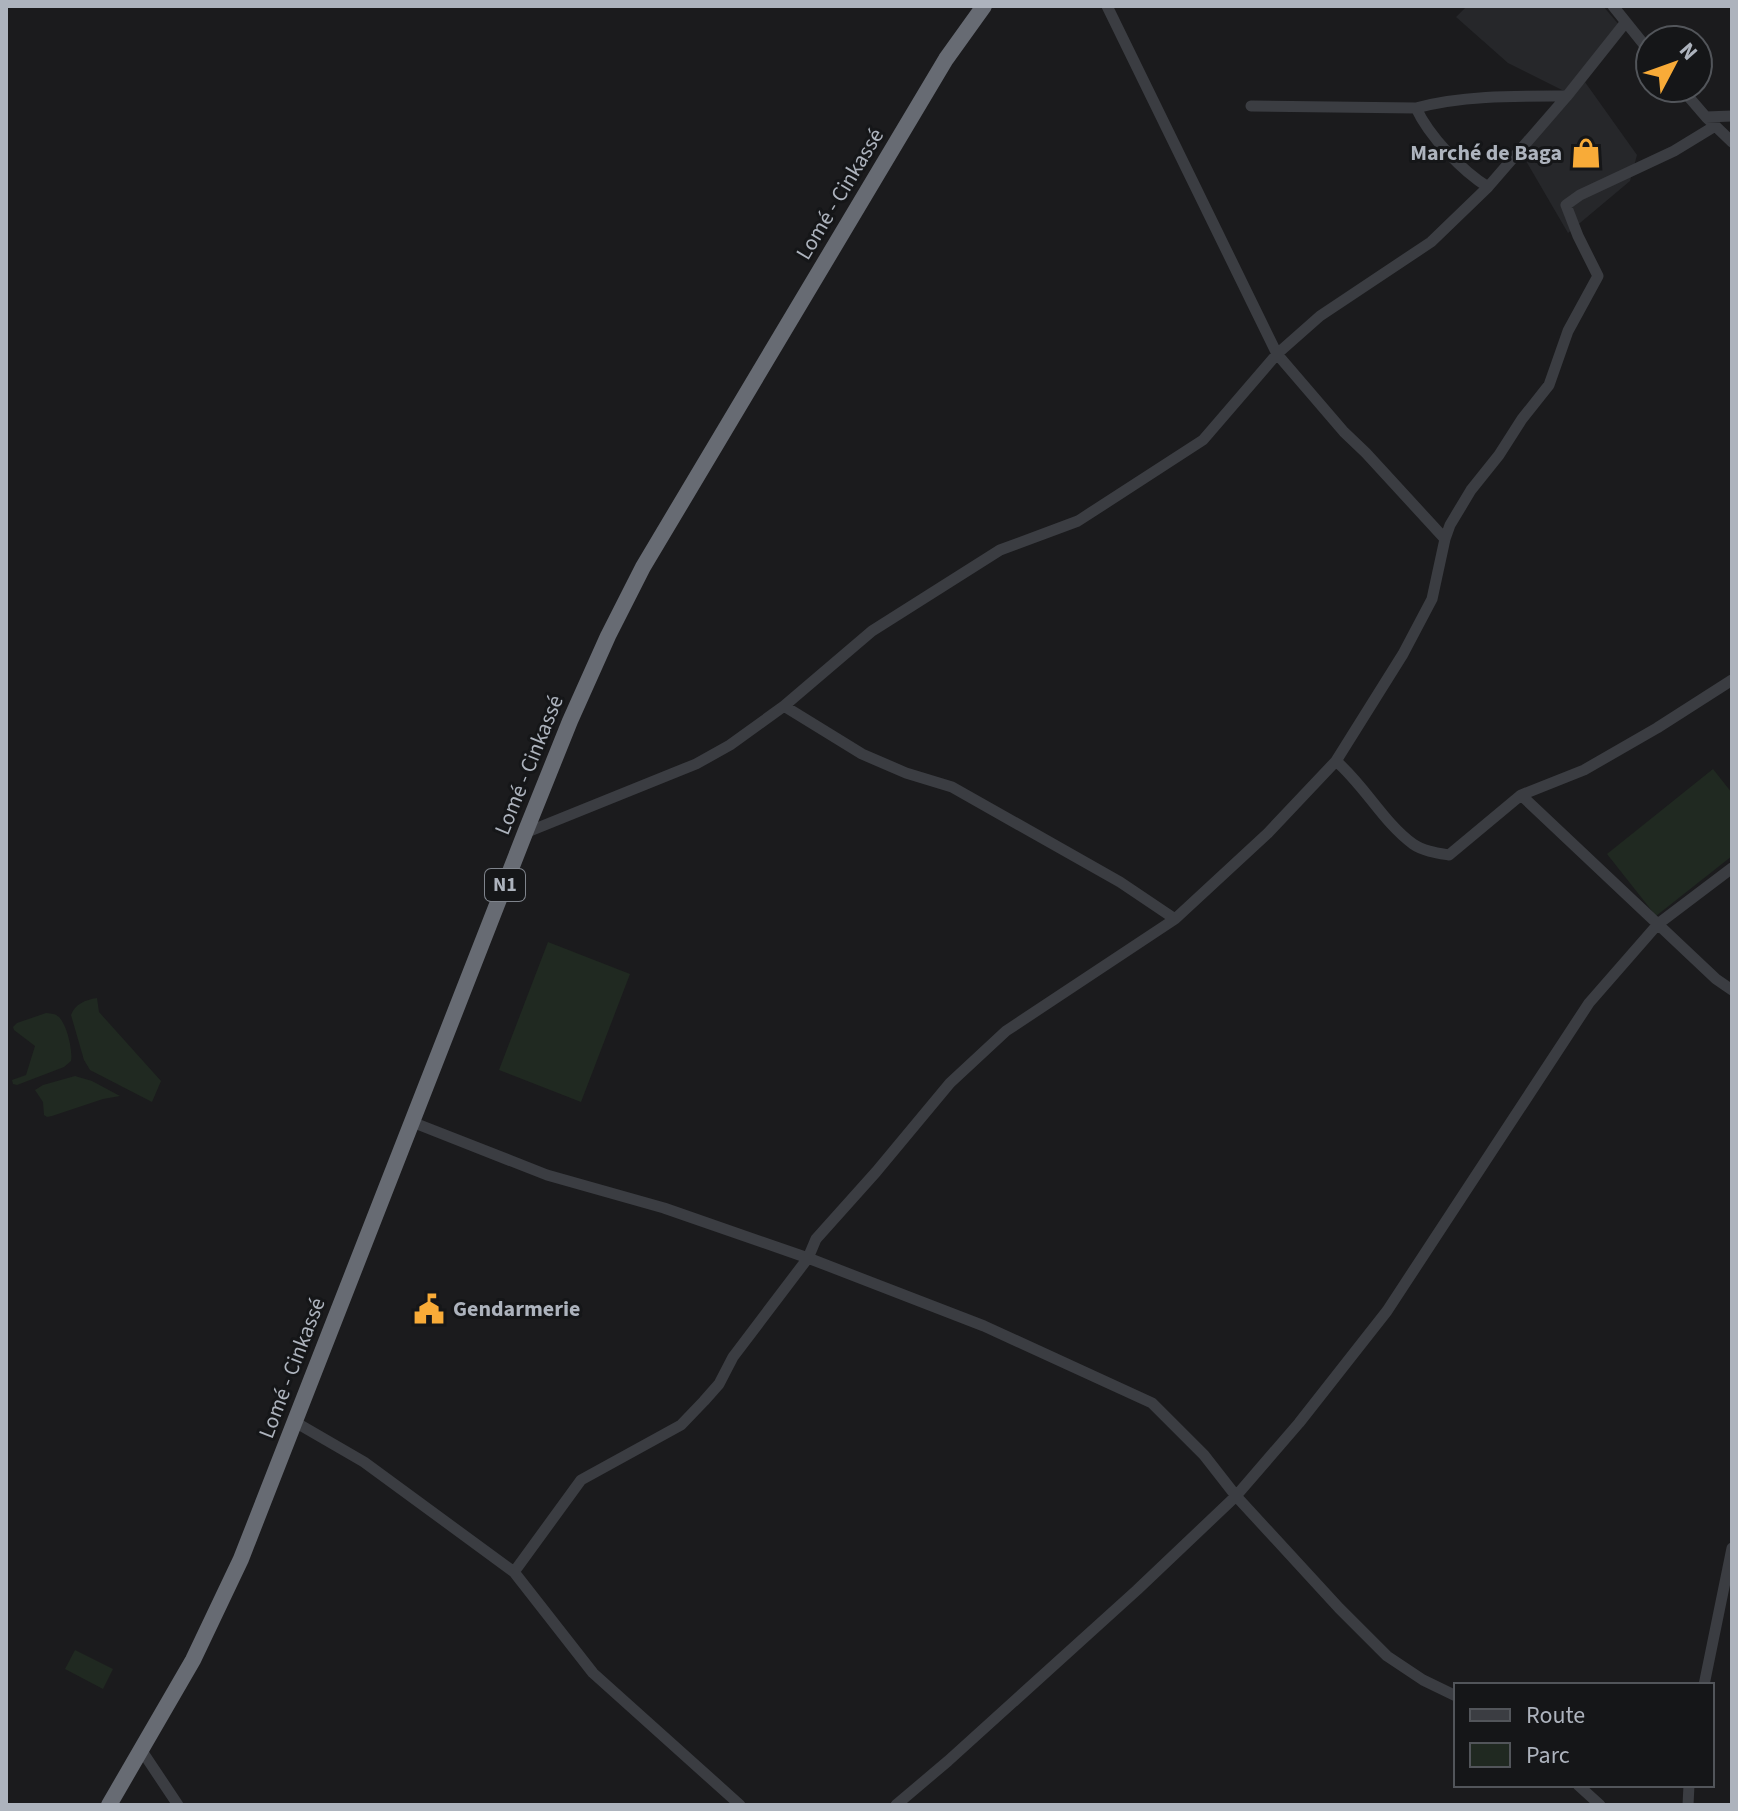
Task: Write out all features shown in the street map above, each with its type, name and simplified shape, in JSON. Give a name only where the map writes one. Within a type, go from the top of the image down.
[{"type":"highway","name":"Lomé - Cinkassé","points":[[109,1805],[193,1660],[241,1559],[525,833],[608,636],[643,567],[946,59],[984,6]]},
{"type":"street","points":[[1107,6],[1277,354],[1344,432],[1445,539]]},
{"type":"street","points":[[1613,6],[1634,33]]},
{"type":"street","points":[[525,833],[696,764],[730,745],[784,706],[872,631],[1000,550],[1078,521],[1203,440],[1277,354],[1320,316],[1431,242],[1488,187],[1625,23]]},
{"type":"street","points":[[1251,106],[1416,108],[1476,99],[1567,96]]},
{"type":"street","points":[[1695,104],[1732,142]]},
{"type":"street","points":[[1416,108],[1435,137],[1488,187]]},
{"type":"street","points":[[514,1572],[581,1480],[681,1425],[704,1401],[719,1384],[733,1357],[808,1258],[816,1239],[950,1083],[1006,1031],[1175,919],[1268,833],[1336,761],[1403,654],[1432,599],[1450,525],[1471,490],[1549,385],[1568,331],[1598,276],[1566,205],[1580,195],[1674,151],[1710,122],[1732,116]]},
{"type":"street","points":[[1336,761],[1364,789],[1390,823],[1415,846],[1449,855],[1521,795],[1584,770],[1732,680]]},
{"type":"street","points":[[784,706],[862,754],[906,773],[952,787],[1120,882],[1175,919]]},
{"type":"street","points":[[1521,795],[1716,979],[1732,990]]},
{"type":"street","points":[[896,1805],[1137,1590],[1236,1496],[1299,1423],[1387,1311],[1589,1003],[1658,924],[1732,868]]},
{"type":"street","points":[[412,1122],[547,1175],[664,1208],[808,1258],[984,1326],[1152,1403],[1204,1455],[1236,1496],[1387,1656],[1423,1680],[1454,1695]]},
{"type":"street","points":[[295,1422],[364,1462],[514,1572],[593,1673],[740,1805]]},
{"type":"street","points":[[1704,1683],[1732,1548]]},
{"type":"street","points":[[142,1751],[178,1805]]},
{"type":"street","points":[[1580,1787],[1600,1805]]},
{"type":"shaded area","points":[[1467,6],[1603,6],[1620,26],[1566,92],[1508,63],[1456,17]]},
{"type":"shaded area","name":"Marché de Baga","points":[[1585,82],[1637,155],[1630,181],[1568,233],[1522,154]]},
{"type":"green space","points":[[1713,769],[1732,793],[1732,856],[1656,916],[1607,854]]},
{"type":"green space","points":[[548,942],[630,974],[581,1102],[499,1070]]},
{"type":"green space","points":[[97,998],[99,1012],[161,1081],[152,1102],[90,1070],[84,1060],[71,1015],[81,1003]]},
{"type":"green space","points":[[46,1013],[59,1017],[65,1026],[71,1061],[64,1067],[13,1084],[12,1080],[26,1075],[35,1046],[13,1027]]},
{"type":"green space","points":[[75,1076],[120,1096],[52,1116],[44,1115],[43,1102],[35,1090]]},
{"type":"green space","points":[[75,1650],[113,1669],[103,1689],[65,1669]]},
{"type":"place","name":"Marché de Baga","points":[[1586,153]]},
{"type":"place","name":"Gendarmerie","points":[[429,1309]]}]
